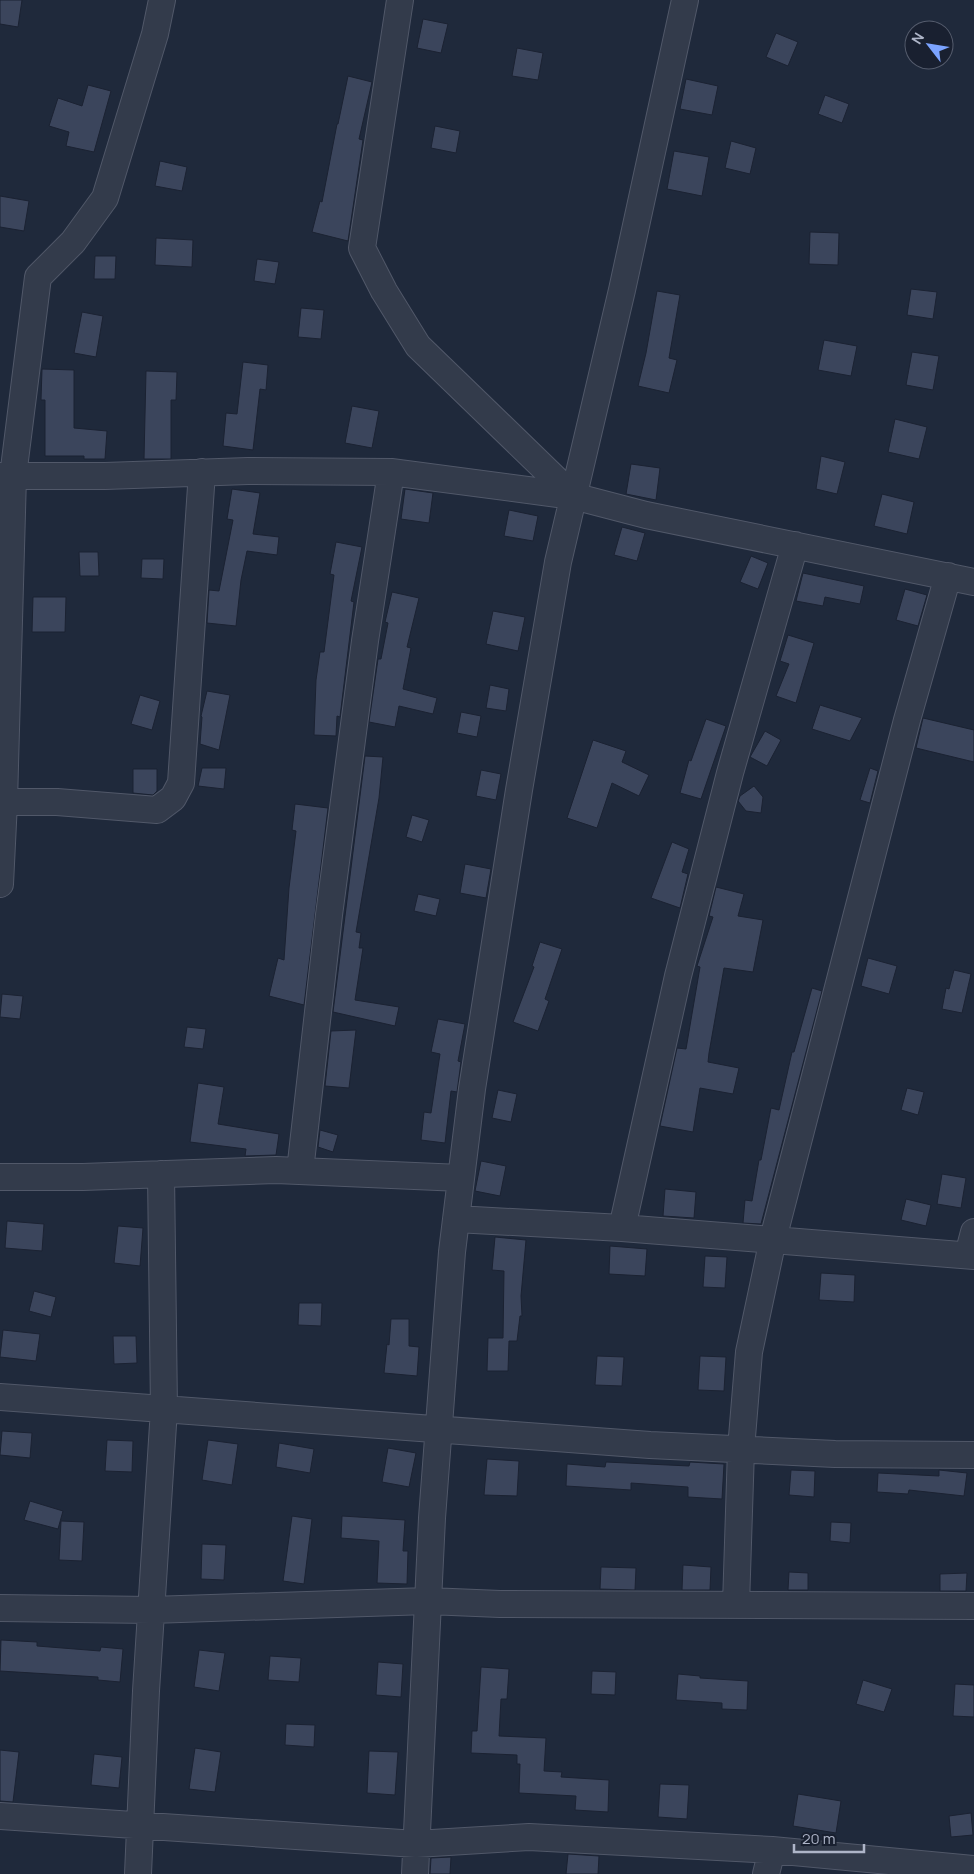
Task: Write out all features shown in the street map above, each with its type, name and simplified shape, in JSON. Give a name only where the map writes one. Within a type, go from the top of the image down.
[{"type":"street","points":[[0,884],[6,476],[38,277],[73,242],[105,198],[155,34],[162,0]]},
{"type":"street","points":[[400,0],[362,248],[384,291],[418,346],[573,496]]},
{"type":"street","points":[[414,1874],[432,1518],[456,1219],[472,1089],[519,790],[558,562],[626,271],[685,0]]},
{"type":"street","points":[[6,476],[105,476],[248,471],[392,472],[573,496],[646,515],[974,582]]},
{"type":"street","points":[[2,802],[57,802],[157,810],[173,798],[181,782],[202,472]]},
{"type":"street","points":[[300,1172],[329,915],[365,641],[392,472]]},
{"type":"street","points":[[622,1228],[680,966],[730,773],[794,545]]},
{"type":"street","points":[[736,1605],[741,1449],[749,1352],[773,1239],[907,720],[948,576]]},
{"type":"street","points":[[0,1178],[276,1170],[461,1178]]},
{"type":"street","points":[[138,1874],[151,1610],[164,1409],[162,1174]]},
{"type":"street","points":[[456,1219],[773,1239],[972,1247]]},
{"type":"street","points":[[0,1397],[641,1444],[835,1454],[974,1455]]},
{"type":"street","points":[[0,1608],[151,1610],[428,1601],[500,1604],[974,1606]]},
{"type":"street","points":[[0,1816],[416,1844],[529,1837],[770,1862],[974,1869]]},
{"type":"building","points":[[0,0],[22,0],[18,27],[0,24]]},
{"type":"building","points":[[423,19],[448,24],[441,53],[417,48]]},
{"type":"building","points":[[776,33],[798,42],[788,66],[766,57]]},
{"type":"building","points":[[517,48],[543,53],[538,80],[512,76]]},
{"type":"building","points":[[348,76],[372,82],[359,139],[363,140],[348,241],[312,232],[320,201],[322,202]]},
{"type":"building","points":[[686,79],[718,86],[712,115],[680,109]]},
{"type":"building","points":[[88,85],[111,91],[94,152],[66,146],[69,132],[49,126],[58,98],[82,106]]},
{"type":"building","points":[[825,95],[849,104],[842,123],[818,114]]},
{"type":"building","points":[[435,126],[460,131],[456,153],[431,148]]},
{"type":"building","points":[[731,141],[756,148],[750,174],[725,168]]},
{"type":"building","points":[[674,151],[709,157],[702,196],[667,189]]},
{"type":"building","points":[[160,161],[187,167],[182,191],[155,186]]},
{"type":"building","points":[[0,196],[29,201],[24,231],[0,227]]},
{"type":"building","points":[[810,232],[839,233],[838,265],[809,264]]},
{"type":"building","points":[[156,238],[193,240],[192,267],[155,265]]},
{"type":"building","points":[[95,256],[116,256],[115,279],[94,279]]},
{"type":"building","points":[[257,259],[279,262],[275,284],[254,281]]},
{"type":"building","points":[[911,289],[937,292],[933,319],[907,315]]},
{"type":"building","points":[[657,291],[680,295],[669,358],[677,360],[669,393],[638,386]]},
{"type":"building","points":[[301,308],[324,310],[321,339],[298,337]]},
{"type":"building","points":[[82,312],[103,316],[96,357],[74,353]]},
{"type":"building","points":[[824,340],[857,346],[851,376],[818,370]]},
{"type":"building","points":[[912,352],[939,356],[933,390],[906,385]]},
{"type":"building","points":[[243,362],[268,365],[266,390],[260,389],[253,450],[223,446],[226,413],[237,414]]},
{"type":"building","points":[[42,369],[74,370],[74,428],[107,431],[105,459],[84,459],[84,456],[45,456],[45,400],[41,400]]},
{"type":"building","points":[[146,371],[177,372],[176,400],[171,400],[171,459],[144,459]]},
{"type":"building","points":[[352,406],[379,411],[372,448],[345,443]]},
{"type":"building","points":[[895,419],[927,427],[919,459],[888,452]]},
{"type":"building","points":[[821,456],[845,462],[837,494],[816,489]]},
{"type":"building","points":[[631,464],[660,468],[656,500],[626,494]]},
{"type":"building","points":[[232,489],[260,493],[253,534],[279,537],[277,555],[247,551],[241,580],[236,626],[207,623],[209,590],[219,591],[233,520],[227,519]]},
{"type":"building","points":[[405,489],[433,493],[429,523],[401,519]]},
{"type":"building","points":[[882,494],[914,502],[907,534],[874,526]]},
{"type":"building","points":[[509,510],[538,516],[533,541],[504,536]]},
{"type":"building","points":[[622,527],[645,533],[637,561],[614,555]]},
{"type":"building","points":[[336,542],[362,547],[351,601],[354,602],[340,717],[337,716],[336,736],[314,735],[316,680],[320,652],[324,652],[334,575],[330,574]]},
{"type":"building","points":[[79,552],[98,552],[99,576],[80,576]]},
{"type":"building","points":[[751,556],[768,563],[758,589],[740,582]]},
{"type":"building","points":[[142,559],[164,559],[163,579],[141,578]]},
{"type":"building","points":[[803,573],[864,586],[860,604],[825,597],[823,606],[796,601]]},
{"type":"building","points":[[905,589],[927,595],[918,626],[896,620]]},
{"type":"building","points":[[392,592],[419,598],[407,647],[411,648],[403,689],[437,698],[433,714],[399,706],[395,727],[369,722],[378,659],[381,659],[388,623],[385,622]]},
{"type":"building","points":[[33,597],[66,597],[65,632],[32,632]]},
{"type":"building","points":[[493,611],[525,617],[518,651],[486,644]]},
{"type":"building","points":[[788,635],[814,643],[796,703],[776,696],[789,664],[780,661]]},
{"type":"building","points":[[490,685],[509,689],[506,711],[486,708]]},
{"type":"building","points":[[207,691],[230,695],[219,750],[200,744],[201,716]]},
{"type":"building","points":[[140,695],[160,701],[152,730],[131,724]]},
{"type":"building","points":[[820,705],[862,718],[850,741],[812,729]]},
{"type":"building","points":[[461,712],[481,716],[477,737],[457,733]]},
{"type":"building","points":[[923,718],[974,730],[974,762],[916,748]]},
{"type":"building","points":[[706,719],[726,726],[701,799],[680,793],[689,760],[691,761]]},
{"type":"building","points":[[765,731],[781,740],[767,766],[750,757]]},
{"type":"building","points":[[593,740],[626,751],[622,762],[649,775],[639,796],[612,783],[597,828],[567,818]]},
{"type":"building","points":[[365,756],[383,757],[379,798],[356,932],[361,933],[359,948],[363,948],[355,1000],[399,1007],[395,1026],[333,1012]]},
{"type":"building","points":[[202,768],[226,768],[224,789],[198,786]]},
{"type":"building","points":[[870,768],[878,771],[870,803],[860,800]]},
{"type":"building","points":[[133,769],[157,769],[157,791],[153,795],[133,793]]},
{"type":"building","points":[[481,770],[501,774],[496,800],[476,796]]},
{"type":"building","points":[[754,786],[763,797],[761,813],[746,811],[738,801],[740,796]]},
{"type":"building","points":[[295,804],[328,808],[304,1005],[269,996],[278,958],[284,960],[289,888],[296,831],[292,830]]},
{"type":"building","points":[[412,815],[429,820],[422,842],[406,837]]},
{"type":"building","points":[[672,842],[689,849],[682,872],[688,874],[680,908],[651,898]]},
{"type":"building","points":[[465,864],[491,869],[486,898],[460,893]]},
{"type":"building","points":[[716,887],[744,894],[738,916],[763,920],[753,972],[724,968],[709,1053],[708,1062],[739,1068],[733,1094],[700,1088],[693,1132],[660,1126],[677,1048],[686,1049],[700,967],[697,966],[713,917],[709,916]]},
{"type":"building","points":[[418,894],[440,899],[436,916],[414,911]]},
{"type":"building","points":[[540,942],[562,949],[545,999],[549,1001],[538,1031],[513,1022],[534,967],[532,966]]},
{"type":"building","points":[[868,958],[897,966],[889,994],[861,986]]},
{"type":"building","points":[[954,970],[971,974],[962,1013],[942,1009],[946,988],[949,989]]},
{"type":"building","points":[[812,988],[822,991],[761,1224],[743,1223],[745,1200],[752,1201],[771,1108],[779,1110],[792,1052],[794,1052]]},
{"type":"building","points":[[2,994],[23,996],[20,1019],[0,1017]]},
{"type":"building","points":[[438,1019],[465,1024],[458,1061],[461,1062],[457,1092],[451,1091],[445,1143],[421,1140],[424,1112],[431,1113],[440,1054],[431,1052]]},
{"type":"building","points":[[187,1027],[206,1029],[203,1049],[184,1047]]},
{"type":"building","points":[[356,1030],[349,1088],[325,1086],[331,1031]]},
{"type":"building","points":[[198,1083],[224,1087],[218,1124],[279,1134],[276,1155],[245,1156],[246,1149],[190,1142]]},
{"type":"building","points":[[907,1088],[924,1092],[918,1115],[901,1110]]},
{"type":"building","points":[[498,1090],[517,1094],[511,1122],[492,1118]]},
{"type":"building","points":[[320,1130],[338,1135],[333,1152],[318,1147]]},
{"type":"building","points":[[481,1161],[506,1166],[500,1196],[475,1191]]},
{"type":"building","points":[[942,1174],[966,1178],[961,1208],[937,1204]]},
{"type":"building","points":[[665,1189],[696,1192],[694,1218],[663,1216]]},
{"type":"building","points":[[906,1199],[931,1205],[926,1226],[901,1220]]},
{"type":"building","points":[[7,1221],[44,1224],[42,1251],[5,1248]]},
{"type":"building","points":[[118,1226],[143,1228],[140,1266],[114,1263]]},
{"type":"building","points":[[495,1237],[526,1240],[521,1296],[522,1316],[520,1316],[517,1341],[509,1341],[508,1371],[487,1371],[488,1338],[503,1338],[504,1271],[492,1270]]},
{"type":"building","points":[[610,1246],[647,1249],[645,1276],[609,1274]]},
{"type":"building","points":[[705,1256],[727,1257],[725,1288],[703,1287]]},
{"type":"building","points":[[821,1273],[855,1275],[854,1302],[819,1300]]},
{"type":"building","points":[[34,1291],[56,1297],[51,1317],[29,1311]]},
{"type":"building","points":[[299,1303],[322,1303],[321,1326],[298,1325]]},
{"type":"building","points":[[391,1319],[409,1319],[409,1346],[419,1347],[417,1376],[384,1373]]},
{"type":"building","points":[[3,1330],[40,1334],[36,1361],[0,1357]]},
{"type":"building","points":[[113,1336],[136,1336],[137,1363],[114,1364]]},
{"type":"building","points":[[597,1356],[624,1357],[622,1386],[595,1385]]},
{"type":"building","points":[[700,1356],[726,1357],[724,1391],[698,1390]]},
{"type":"building","points":[[2,1431],[32,1433],[30,1458],[0,1455]]},
{"type":"building","points":[[107,1440],[133,1441],[132,1472],[105,1471]]},
{"type":"building","points":[[208,1440],[238,1444],[232,1485],[202,1480]]},
{"type":"building","points":[[279,1443],[314,1449],[310,1473],[276,1467]]},
{"type":"building","points":[[388,1448],[416,1453],[409,1487],[382,1482]]},
{"type":"building","points":[[487,1459],[519,1461],[517,1496],[484,1495]]},
{"type":"building","points":[[606,1462],[689,1466],[690,1462],[724,1464],[722,1499],[688,1497],[688,1487],[631,1483],[631,1490],[566,1486],[567,1464],[605,1467]]},
{"type":"building","points":[[791,1470],[815,1471],[814,1497],[789,1495]]},
{"type":"building","points":[[939,1470],[967,1473],[964,1496],[909,1490],[908,1494],[877,1492],[878,1473],[939,1476]]},
{"type":"building","points":[[30,1501],[63,1511],[58,1529],[24,1520]]},
{"type":"building","points":[[292,1516],[312,1519],[304,1584],[283,1581]]},
{"type":"building","points":[[342,1516],[405,1520],[403,1551],[408,1551],[407,1584],[377,1583],[379,1541],[341,1538]]},
{"type":"building","points":[[61,1521],[84,1522],[82,1561],[59,1560]]},
{"type":"building","points":[[831,1522],[851,1523],[850,1543],[830,1541]]},
{"type":"building","points":[[202,1544],[226,1545],[224,1580],[201,1579]]},
{"type":"building","points":[[683,1565],[711,1567],[710,1590],[682,1590]]},
{"type":"building","points":[[601,1567],[636,1568],[635,1590],[600,1589]]},
{"type":"building","points":[[789,1572],[808,1573],[808,1590],[788,1590]]},
{"type":"building","points":[[967,1573],[966,1591],[940,1591],[940,1574]]},
{"type":"building","points":[[1,1640],[37,1642],[37,1646],[100,1651],[101,1647],[123,1649],[120,1682],[98,1680],[98,1677],[0,1671]]},
{"type":"building","points":[[199,1650],[225,1653],[219,1691],[194,1687]]},
{"type":"building","points":[[270,1656],[301,1658],[299,1682],[268,1680]]},
{"type":"building","points":[[378,1662],[403,1664],[401,1697],[376,1695]]},
{"type":"building","points":[[481,1667],[509,1669],[507,1699],[501,1699],[499,1736],[546,1738],[544,1771],[562,1772],[561,1777],[609,1780],[608,1812],[575,1810],[576,1796],[519,1793],[520,1764],[517,1764],[517,1755],[471,1753],[472,1731],[477,1731]]},
{"type":"building","points":[[592,1671],[616,1672],[615,1695],[591,1694]]},
{"type":"building","points":[[678,1674],[700,1676],[700,1678],[748,1681],[747,1710],[722,1709],[722,1703],[676,1700]]},
{"type":"building","points":[[863,1680],[892,1689],[884,1712],[856,1704]]},
{"type":"building","points":[[955,1684],[974,1685],[974,1717],[953,1716]]},
{"type":"building","points":[[286,1724],[315,1725],[314,1747],[285,1745]]},
{"type":"building","points":[[195,1748],[221,1752],[215,1792],[189,1789]]},
{"type":"building","points":[[0,1750],[19,1752],[13,1802],[0,1801]]},
{"type":"building","points":[[369,1751],[398,1752],[395,1795],[367,1793]]},
{"type":"building","points":[[94,1754],[122,1757],[119,1788],[91,1785]]},
{"type":"building","points":[[660,1784],[689,1785],[687,1819],[658,1817]]},
{"type":"building","points":[[798,1794],[841,1801],[836,1833],[793,1826]]},
{"type":"building","points":[[971,1813],[973,1835],[951,1837],[949,1816]]},
{"type":"building","points":[[568,1854],[599,1856],[598,1874],[566,1874]]},
{"type":"building","points":[[451,1857],[450,1874],[430,1874],[431,1858]]}]
